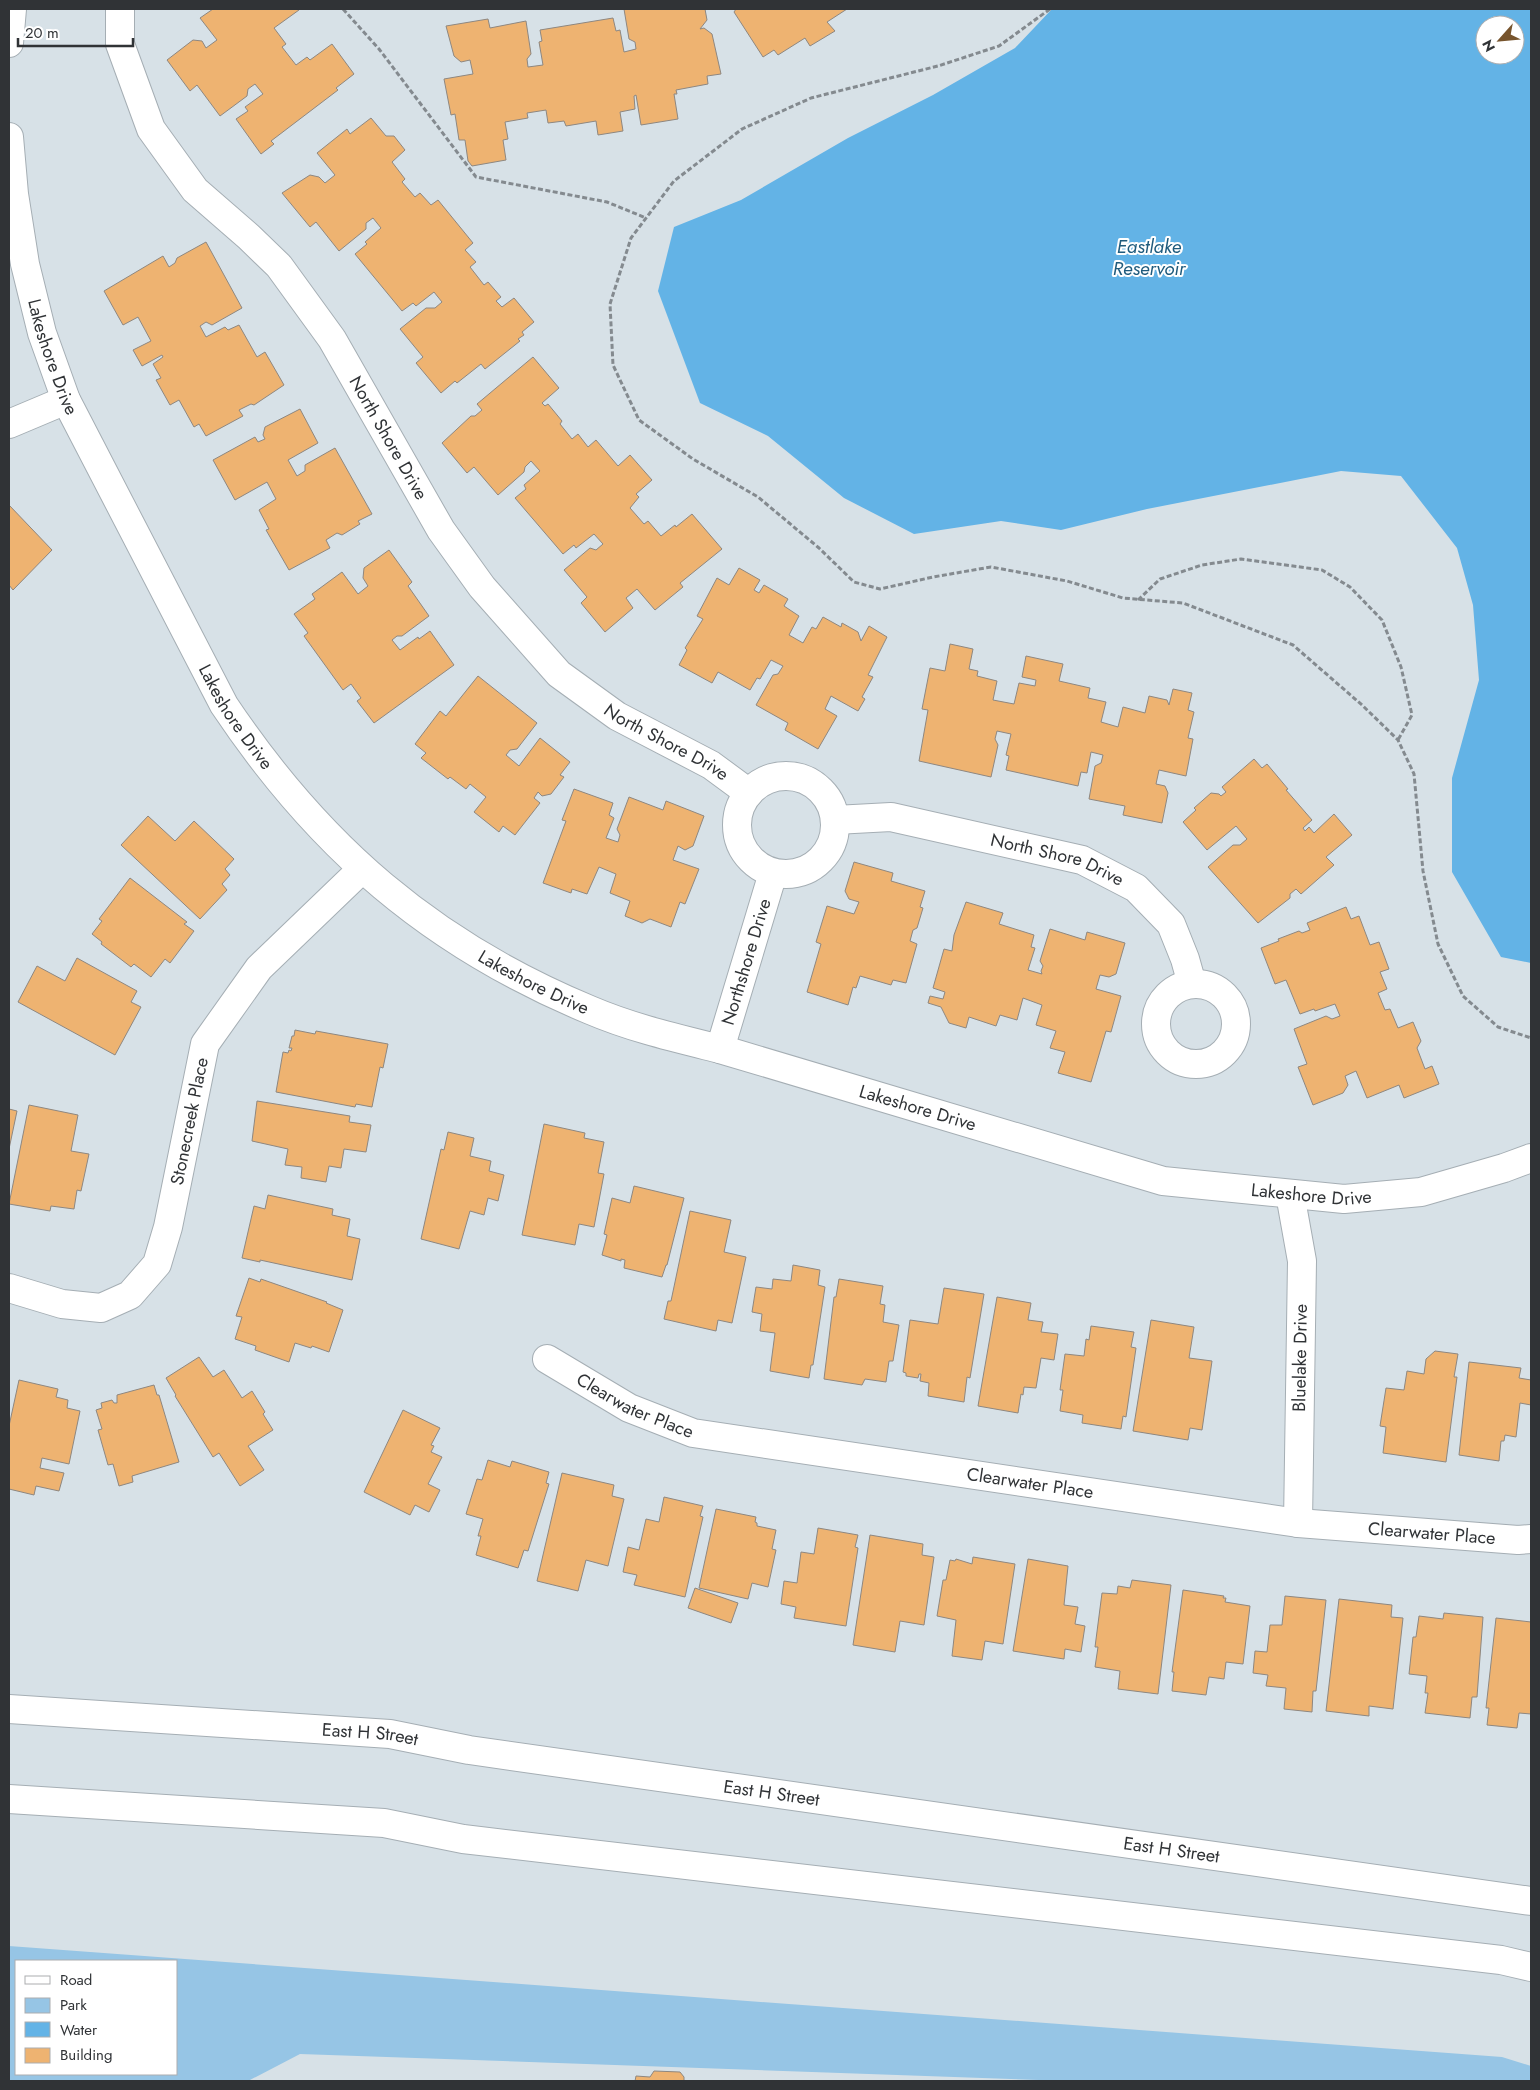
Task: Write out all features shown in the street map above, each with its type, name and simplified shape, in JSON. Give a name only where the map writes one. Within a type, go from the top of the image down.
[{"type":"street","points":[[9,43],[12,9]]},
{"type":"street","name":"North Shore Drive","points":[[120,9],[120,44],[151,130],[194,190],[249,237],[279,266],[332,339],[442,530],[482,587],[559,674],[617,716],[711,765],[749,793]]},
{"type":"street","name":"Lakeshore Drive","points":[[9,137],[14,194],[25,264],[42,333],[66,400],[224,705],[254,750],[324,832],[362,869],[414,912],[446,934],[470,950],[530,983],[591,1011],[646,1030],[720,1049],[1163,1181],[1344,1199],[1421,1192],[1531,1158]]},
{"type":"street","points":[[9,424],[66,400]]},
{"type":"street","points":[[793,776],[809,782],[822,792],[831,804],[835,820],[834,836],[828,850],[818,863],[804,871],[789,875],[773,873],[758,866],[746,855],[739,840],[737,823],[740,807],[749,793],[761,782],[777,777],[793,776]]},
{"type":"street","name":"North Shore Drive","points":[[835,820],[891,817],[1082,860],[1136,888],[1171,924],[1185,959],[1192,984]]},
{"type":"street","name":"Stonecreek Place","points":[[9,1288],[62,1304],[101,1308],[130,1296],[157,1264],[168,1227],[205,1044],[259,968],[362,869]]},
{"type":"street","name":"Northshore Drive","points":[[720,1049],[773,873]]},
{"type":"street","name":"Bluelake Drive","points":[[1290,1194],[1302,1261],[1298,1523]]},
{"type":"street","name":"Clearwater Place","points":[[547,1359],[629,1408],[693,1433],[1298,1523],[1518,1540],[1531,1539]]},
{"type":"street","name":"East H Street","points":[[9,1709],[390,1734],[469,1750],[1531,1901]]},
{"type":"street","points":[[9,1798],[384,1823],[463,1839],[1501,1960],[1531,1967]]},
{"type":"path","points":[[343,9],[379,49],[476,177],[607,202],[646,218]]},
{"type":"path","points":[[1050,9],[999,46],[938,66],[811,98],[742,129],[674,181],[631,238],[610,304],[613,365],[639,420],[693,459],[758,497],[819,548],[854,582],[880,589],[991,567],[1067,581],[1123,598],[1183,603],[1293,645],[1362,705],[1398,740],[1414,774],[1423,871],[1438,944],[1463,996],[1498,1027],[1531,1038]]},
{"type":"path","points":[[1138,600],[1160,580],[1202,566],[1240,559],[1322,570],[1350,587],[1382,620],[1402,667],[1412,715],[1398,740]]},
{"type":"green space","points":[[9,1946],[1502,2057],[1531,2066],[1531,2081],[1069,2081],[300,2054],[248,2081],[9,2081]]},
{"type":"water","name":"Eastlake Reservoir","points":[[1052,9],[1531,9],[1531,963],[1501,957],[1452,872],[1452,778],[1479,680],[1473,605],[1457,548],[1401,476],[1341,471],[1147,509],[1061,530],[1001,521],[914,534],[844,498],[768,436],[700,403],[658,291],[674,227],[741,200],[848,138],[933,95],[1015,48]]},
{"type":"building","points":[[213,9],[298,9],[274,28],[286,44],[282,47],[296,65],[307,57],[310,60],[332,44],[354,74],[336,88],[338,90],[271,141],[274,144],[261,154],[236,119],[248,111],[245,107],[263,94],[255,84],[248,89],[247,96],[220,116],[197,85],[190,91],[167,60],[193,40],[202,41],[206,48],[217,40],[200,18]]},
{"type":"building","points":[[624,9],[705,9],[707,20],[700,29],[704,28],[712,34],[721,74],[707,76],[708,84],[676,90],[677,94],[674,94],[678,119],[641,125],[636,95],[634,96],[635,109],[620,112],[623,131],[598,135],[596,121],[566,126],[564,121],[548,123],[546,110],[527,113],[528,118],[505,122],[508,139],[503,140],[506,160],[472,166],[468,161],[465,140],[459,140],[455,114],[451,115],[444,79],[473,74],[470,60],[461,62],[454,56],[446,26],[488,19],[490,28],[526,21],[531,54],[527,59],[528,67],[543,65],[539,42],[542,41],[540,30],[613,18],[616,31],[620,30],[624,52],[636,49],[635,42],[629,39]]},
{"type":"building","points":[[736,9],[847,9],[827,22],[835,31],[810,46],[805,38],[778,55],[774,50],[763,57],[734,12]]},
{"type":"building","points":[[371,118],[386,136],[394,136],[405,150],[392,162],[405,179],[402,182],[415,197],[420,193],[431,205],[438,200],[473,243],[465,250],[476,262],[470,267],[484,285],[488,282],[501,297],[496,301],[502,307],[514,298],[534,322],[522,332],[524,335],[518,339],[520,341],[485,369],[481,364],[441,393],[416,363],[423,357],[400,329],[426,308],[435,308],[442,302],[434,292],[416,306],[413,303],[402,311],[355,254],[381,228],[373,218],[366,223],[366,229],[339,251],[316,222],[310,227],[282,193],[310,175],[319,177],[325,183],[335,175],[317,153],[347,129],[350,134]]},
{"type":"building","points":[[206,242],[242,308],[212,325],[206,322],[200,326],[206,337],[225,327],[228,330],[239,325],[257,357],[265,352],[284,385],[254,405],[251,404],[239,410],[243,416],[206,436],[199,424],[194,427],[179,400],[170,405],[156,380],[161,378],[153,364],[163,357],[162,355],[142,366],[133,350],[151,341],[138,317],[123,325],[104,291],[163,256],[169,267],[175,263],[177,258]]},
{"type":"building","points":[[533,357],[559,388],[542,403],[545,406],[548,404],[562,421],[560,424],[572,439],[578,434],[588,447],[596,440],[618,466],[630,455],[652,480],[636,494],[639,497],[630,508],[644,524],[648,521],[661,536],[692,514],[722,549],[680,583],[683,587],[655,610],[637,589],[626,598],[633,608],[605,632],[581,603],[587,597],[564,570],[590,548],[596,550],[603,544],[594,534],[576,548],[574,545],[563,554],[515,498],[526,489],[524,485],[540,471],[531,461],[525,467],[524,472],[498,495],[474,467],[467,473],[442,443],[471,416],[475,416],[482,410],[477,404]]},
{"type":"building","points":[[300,409],[318,443],[288,460],[297,476],[305,471],[305,465],[335,448],[372,514],[358,521],[360,524],[342,535],[337,533],[326,540],[330,548],[289,570],[266,530],[269,529],[259,510],[276,499],[267,482],[235,500],[213,460],[255,437],[258,442],[265,439],[263,435],[265,427]]},
{"type":"building","points":[[9,505],[52,550],[13,590],[9,585]]},
{"type":"building","points":[[389,550],[412,582],[408,586],[429,616],[402,636],[397,636],[392,640],[400,650],[430,631],[454,665],[374,723],[357,701],[361,698],[351,684],[343,690],[304,636],[308,633],[294,614],[315,599],[312,594],[342,572],[358,594],[368,586],[363,578],[364,568]]},
{"type":"building","points":[[739,568],[760,580],[754,590],[759,593],[764,585],[788,599],[784,606],[799,616],[789,635],[803,643],[812,627],[816,629],[823,617],[841,627],[842,623],[858,632],[861,641],[869,626],[887,637],[868,675],[873,677],[862,697],[865,699],[858,711],[831,696],[825,709],[837,716],[818,749],[785,730],[788,723],[756,705],[773,675],[778,674],[783,666],[771,660],[760,679],[757,678],[750,690],[718,672],[712,683],[679,665],[687,650],[685,648],[703,619],[697,616],[717,578],[729,585]]},
{"type":"building","points":[[950,644],[973,649],[969,669],[978,671],[977,676],[997,681],[993,700],[1014,704],[1019,683],[1035,686],[1036,680],[1022,677],[1026,656],[1063,664],[1059,681],[1090,688],[1088,698],[1106,702],[1101,722],[1118,727],[1123,707],[1145,713],[1149,696],[1167,700],[1169,705],[1173,689],[1192,693],[1188,710],[1194,712],[1188,738],[1193,739],[1186,776],[1159,770],[1156,784],[1165,786],[1168,793],[1162,823],[1123,815],[1125,806],[1089,799],[1095,766],[1101,763],[1103,755],[1091,752],[1087,773],[1081,772],[1078,786],[1006,770],[1009,756],[1006,755],[1011,734],[997,731],[995,739],[998,745],[991,777],[919,761],[928,710],[922,709],[930,668],[945,671]]},
{"type":"building","points":[[478,676],[537,723],[517,749],[510,750],[506,755],[519,766],[540,738],[570,762],[560,775],[564,777],[551,794],[542,796],[538,792],[534,798],[540,803],[515,835],[503,826],[499,832],[474,812],[486,797],[470,784],[466,789],[450,777],[448,779],[421,758],[426,753],[415,744],[440,711],[446,716]]},
{"type":"building","points":[[1254,759],[1262,768],[1267,764],[1312,820],[1303,828],[1305,831],[1309,827],[1314,833],[1334,814],[1352,835],[1326,857],[1334,865],[1301,894],[1296,889],[1290,894],[1290,898],[1258,923],[1208,867],[1233,845],[1240,845],[1247,839],[1236,826],[1207,850],[1183,822],[1196,810],[1194,808],[1211,793],[1221,796],[1226,792],[1222,787]]},
{"type":"building","points":[[574,789],[613,803],[609,815],[614,818],[606,838],[618,842],[620,835],[617,829],[629,797],[663,810],[666,801],[704,816],[693,846],[685,850],[678,846],[673,860],[699,869],[685,904],[680,902],[671,927],[650,919],[642,923],[625,916],[630,901],[610,893],[616,874],[599,867],[587,894],[572,889],[571,893],[543,883],[566,821],[562,820]]},
{"type":"building","points":[[148,816],[175,841],[194,821],[234,859],[225,869],[230,875],[222,884],[227,890],[200,919],[121,845]]},
{"type":"building","points":[[854,862],[893,873],[891,881],[925,891],[920,907],[923,908],[917,928],[913,930],[910,941],[917,944],[906,983],[893,980],[891,985],[860,976],[856,988],[853,987],[848,1005],[807,992],[821,944],[816,942],[827,906],[854,914],[859,902],[849,899],[845,891]]},
{"type":"building","points":[[130,878],[187,922],[184,924],[194,931],[170,963],[165,959],[151,977],[134,964],[131,967],[101,944],[102,942],[92,934],[102,921],[99,919]]},
{"type":"building","points":[[966,902],[1003,913],[999,924],[1034,935],[1031,947],[1035,948],[1028,970],[1042,974],[1043,966],[1040,961],[1050,929],[1085,940],[1087,932],[1125,943],[1116,974],[1109,977],[1100,975],[1096,989],[1121,996],[1111,1032],[1106,1031],[1091,1082],[1058,1073],[1065,1052],[1050,1048],[1056,1031],[1036,1025],[1042,1005],[1023,998],[1017,1020],[1000,1015],[996,1026],[969,1017],[966,1028],[949,1023],[941,1007],[928,1003],[930,996],[943,999],[945,992],[933,988],[944,949],[952,951],[954,935]]},
{"type":"building","points":[[1346,907],[1351,919],[1359,916],[1370,945],[1379,942],[1389,969],[1380,972],[1387,989],[1378,993],[1385,1010],[1390,1009],[1398,1028],[1413,1022],[1421,1041],[1417,1048],[1425,1069],[1432,1066],[1439,1084],[1404,1098],[1399,1085],[1367,1098],[1356,1071],[1345,1076],[1348,1085],[1343,1093],[1313,1105],[1298,1067],[1307,1064],[1294,1029],[1326,1016],[1332,1019],[1340,1016],[1335,1004],[1300,1014],[1286,980],[1275,984],[1261,948],[1299,931],[1302,933],[1310,930],[1307,923]]},
{"type":"building","points":[[77,958],[137,991],[131,1002],[141,1007],[115,1055],[18,1002],[37,966],[65,981]]},
{"type":"building","points":[[295,1030],[315,1034],[316,1031],[388,1044],[383,1068],[380,1067],[372,1107],[356,1104],[355,1107],[276,1092],[283,1052],[288,1053],[289,1050],[291,1051],[292,1048],[289,1048]]},
{"type":"building","points":[[257,1101],[350,1116],[349,1122],[371,1125],[366,1152],[344,1149],[341,1168],[329,1166],[326,1182],[301,1178],[302,1167],[285,1165],[288,1149],[252,1141]]},
{"type":"building","points":[[29,1105],[78,1115],[71,1151],[89,1154],[81,1191],[77,1190],[74,1209],[51,1206],[50,1211],[9,1204]]},
{"type":"building","points":[[9,1109],[17,1111],[9,1149]]},
{"type":"building","points":[[544,1124],[585,1133],[584,1138],[604,1142],[598,1173],[604,1174],[594,1227],[579,1224],[575,1245],[522,1235]]},
{"type":"building","points":[[448,1132],[474,1138],[470,1156],[491,1161],[489,1171],[504,1175],[498,1201],[488,1198],[484,1215],[470,1211],[459,1249],[421,1239],[441,1149],[444,1150]]},
{"type":"building","points":[[634,1186],[684,1198],[667,1265],[662,1277],[624,1268],[625,1260],[621,1259],[621,1261],[602,1255],[607,1235],[604,1234],[612,1198],[630,1203]]},
{"type":"building","points":[[268,1195],[333,1209],[332,1215],[350,1219],[347,1236],[360,1239],[352,1280],[260,1260],[260,1262],[242,1258],[254,1206],[265,1209]]},
{"type":"building","points":[[690,1211],[731,1220],[724,1252],[746,1257],[732,1323],[718,1320],[716,1331],[664,1319],[668,1301],[671,1301]]},
{"type":"building","points":[[793,1265],[820,1270],[818,1285],[825,1287],[813,1365],[811,1365],[809,1378],[770,1371],[775,1333],[760,1331],[762,1314],[752,1312],[756,1287],[772,1289],[773,1279],[791,1281]]},
{"type":"building","points":[[249,1278],[260,1282],[261,1279],[327,1302],[343,1310],[329,1352],[295,1343],[289,1362],[255,1350],[256,1346],[235,1339],[242,1317],[236,1316]]},
{"type":"building","points":[[839,1279],[883,1286],[880,1304],[885,1305],[883,1322],[899,1325],[893,1361],[889,1361],[886,1382],[865,1379],[862,1385],[824,1379],[834,1297],[836,1297]]},
{"type":"building","points":[[944,1288],[984,1294],[970,1378],[967,1377],[964,1402],[928,1396],[929,1383],[920,1381],[921,1374],[919,1374],[918,1378],[906,1376],[906,1373],[903,1372],[910,1320],[938,1324]]},
{"type":"building","points":[[997,1297],[1031,1303],[1028,1320],[1043,1322],[1041,1332],[1058,1334],[1054,1360],[1041,1358],[1036,1388],[1024,1387],[1018,1413],[978,1406]]},
{"type":"building","points":[[1151,1320],[1194,1327],[1189,1358],[1212,1361],[1202,1430],[1190,1428],[1188,1440],[1133,1431]]},
{"type":"building","points":[[1091,1326],[1134,1332],[1131,1347],[1136,1348],[1126,1417],[1123,1416],[1121,1429],[1082,1423],[1083,1415],[1060,1411],[1063,1390],[1060,1390],[1065,1354],[1084,1356],[1086,1339],[1089,1340]]},
{"type":"building","points":[[1435,1351],[1458,1354],[1454,1377],[1457,1377],[1446,1462],[1383,1453],[1386,1427],[1380,1426],[1386,1388],[1404,1390],[1407,1371],[1424,1374],[1426,1359]]},
{"type":"building","points":[[199,1357],[213,1377],[224,1370],[242,1398],[252,1391],[273,1430],[248,1446],[264,1470],[240,1486],[219,1453],[213,1457],[166,1378]]},
{"type":"building","points":[[1469,1362],[1521,1368],[1519,1378],[1531,1380],[1531,1405],[1520,1403],[1516,1437],[1505,1435],[1504,1441],[1501,1441],[1499,1461],[1459,1455]]},
{"type":"building","points":[[19,1380],[58,1389],[56,1397],[68,1400],[67,1408],[80,1411],[69,1464],[42,1458],[40,1468],[64,1473],[59,1491],[36,1486],[34,1495],[9,1489],[9,1426]]},
{"type":"building","points":[[154,1385],[157,1395],[159,1395],[179,1462],[132,1476],[133,1482],[119,1486],[113,1464],[108,1465],[98,1430],[102,1429],[96,1410],[102,1408],[101,1403],[112,1400],[114,1403],[117,1403],[117,1395]]},
{"type":"building","points":[[403,1410],[440,1428],[431,1445],[434,1446],[431,1452],[442,1457],[428,1484],[440,1490],[429,1512],[415,1505],[410,1515],[364,1492]]},
{"type":"building","points":[[488,1460],[510,1467],[512,1461],[549,1472],[546,1483],[549,1484],[528,1551],[524,1550],[518,1568],[476,1555],[481,1536],[478,1536],[483,1519],[466,1514],[477,1479],[482,1480]]},
{"type":"building","points":[[562,1473],[614,1485],[612,1496],[624,1499],[608,1566],[586,1560],[578,1591],[537,1581]]},
{"type":"building","points":[[664,1497],[703,1506],[700,1516],[703,1517],[685,1597],[634,1585],[637,1575],[623,1572],[628,1547],[639,1550],[646,1519],[659,1522]]},
{"type":"building","points":[[716,1509],[756,1517],[755,1522],[757,1526],[776,1530],[772,1549],[776,1550],[768,1587],[752,1583],[748,1599],[699,1588]]},
{"type":"building","points":[[818,1528],[858,1535],[855,1547],[858,1548],[846,1626],[794,1618],[796,1607],[781,1604],[784,1581],[797,1583],[801,1552],[814,1554]]},
{"type":"building","points":[[870,1535],[923,1544],[922,1555],[934,1557],[924,1625],[900,1621],[895,1652],[853,1645]]},
{"type":"building","points":[[973,1557],[1015,1564],[1003,1644],[985,1641],[982,1660],[952,1656],[956,1620],[937,1616],[943,1580],[946,1580],[950,1560],[955,1561],[956,1559],[972,1564]]},
{"type":"building","points":[[1028,1559],[1068,1566],[1064,1605],[1078,1607],[1075,1624],[1085,1626],[1081,1652],[1065,1649],[1064,1659],[1013,1651]]},
{"type":"building","points":[[1132,1580],[1171,1585],[1158,1694],[1118,1689],[1120,1671],[1095,1667],[1098,1647],[1095,1647],[1102,1593],[1117,1594],[1118,1586],[1130,1588]]},
{"type":"building","points":[[695,1588],[738,1603],[731,1623],[688,1608]]},
{"type":"building","points":[[1183,1590],[1224,1596],[1223,1598],[1226,1598],[1225,1602],[1250,1606],[1243,1664],[1226,1662],[1224,1679],[1209,1677],[1206,1695],[1172,1691],[1174,1672],[1172,1672]]},
{"type":"building","points":[[1285,1596],[1326,1600],[1316,1691],[1313,1691],[1312,1712],[1284,1709],[1286,1688],[1266,1686],[1268,1675],[1253,1673],[1255,1651],[1267,1652],[1270,1625],[1282,1625]]},
{"type":"building","points":[[1339,1599],[1392,1605],[1391,1617],[1403,1618],[1393,1709],[1369,1706],[1369,1716],[1326,1711]]},
{"type":"building","points":[[1444,1613],[1483,1617],[1477,1697],[1472,1697],[1470,1718],[1425,1713],[1428,1693],[1425,1693],[1427,1676],[1409,1674],[1413,1637],[1416,1637],[1419,1616],[1443,1619]]},
{"type":"building","points":[[1496,1618],[1531,1622],[1531,1714],[1519,1713],[1517,1728],[1487,1725],[1489,1708],[1486,1708]]},
{"type":"building","points":[[654,2071],[680,2072],[684,2077],[684,2081],[635,2081],[636,2076],[650,2077]]}]
